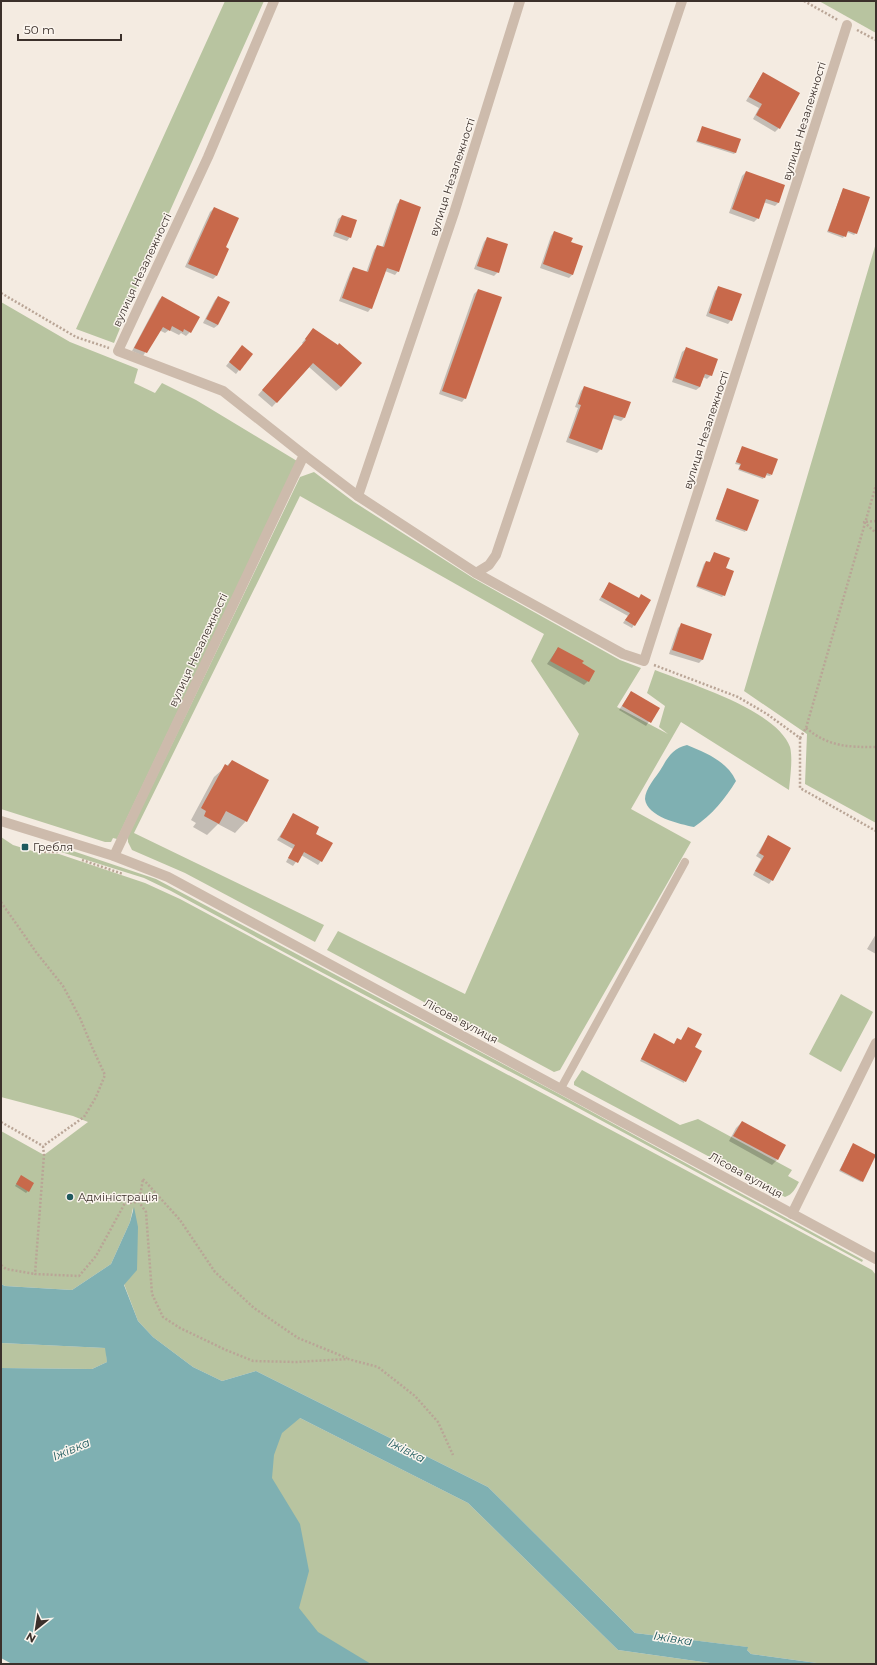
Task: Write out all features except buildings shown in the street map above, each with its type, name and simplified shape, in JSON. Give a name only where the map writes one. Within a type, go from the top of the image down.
[{"type":"street","name":"вулиця Незалежності","points":[[118,351],[208,157],[274,1]]},
{"type":"street","name":"вулиця Незалежності","points":[[358,496],[454,213],[520,1]]},
{"type":"street","points":[[476,573],[489,565],[496,555],[682,1]]},
{"type":"street","name":"вулиця Незалежності","points":[[644,661],[847,25]]},
{"type":"street","points":[[118,351],[223,391],[358,496],[476,573],[623,654],[644,661]]},
{"type":"street","name":"вулиця Незалежності","points":[[114,856],[304,455]]},
{"type":"street","name":"Лісова вулиця","points":[[1,821],[114,856],[168,877],[876,1259]]},
{"type":"street","points":[[792,1214],[876,1043]]},
{"type":"lane","points":[[561,1088],[685,862]]},
{"type":"path","points":[[1,293],[76,337],[118,351]]},
{"type":"path","points":[[876,485],[864,522],[806,728],[800,738],[800,788],[876,831]]},
{"type":"path","points":[[864,522],[876,520]]},
{"type":"path","points":[[864,522],[876,533]]},
{"type":"path","points":[[644,661],[738,697],[767,714],[800,738]]},
{"type":"path","points":[[806,728],[816,736],[835,745],[876,748]]},
{"type":"path","points":[[1,902],[62,986],[80,1018],[106,1075],[96,1097],[84,1117],[43,1146]]},
{"type":"path","points":[[1,1122],[43,1146]]},
{"type":"path","points":[[35,1274],[44,1155],[43,1146]]},
{"type":"path","points":[[348,1359],[296,1362],[253,1361],[180,1328],[163,1317],[152,1294],[146,1212],[139,1202],[143,1179],[180,1220],[215,1272],[254,1308],[298,1338],[348,1359],[378,1367],[415,1396],[438,1422],[453,1455]]},
{"type":"path","points":[[1,1265],[6,1269],[35,1274],[79,1276],[96,1256],[125,1203],[139,1202]]},
{"type":"green space","points":[[225,1],[264,1],[148,260],[114,343],[76,329]]},
{"type":"green space","points":[[819,1],[876,1],[876,33]]},
{"type":"green space","points":[[876,243],[876,823],[805,784],[807,734],[744,691]]},
{"type":"green space","points":[[1,302],[70,342],[138,369],[134,383],[155,393],[162,383],[196,400],[297,461],[117,839],[113,838],[111,842],[105,842],[1,809]]},
{"type":"green space","points":[[314,472],[354,502],[473,578],[620,660],[641,668],[617,707],[668,734],[659,727],[665,706],[647,693],[655,670],[710,691],[751,710],[768,721],[782,734],[790,747],[791,763],[789,790],[681,722],[631,809],[691,842],[560,1070],[554,1072],[327,950],[338,931],[465,994],[579,734],[531,661],[544,634],[300,496],[134,833],[324,925],[315,942],[185,873],[132,850],[128,842],[128,836],[300,477]]},
{"type":"green space","points":[[1,837],[13,845],[39,853],[59,854],[145,883],[180,899],[872,1270],[876,1275],[876,1664],[824,1664],[751,1654],[747,1650],[747,1647],[635,1633],[488,1487],[256,1371],[222,1381],[193,1367],[153,1337],[138,1321],[124,1284],[137,1269],[133,1208],[130,1222],[111,1264],[72,1290],[5,1286],[1,1284],[1,1131],[44,1155],[88,1122],[73,1116],[1,1097]]},
{"type":"green space","points":[[42,846],[61,847],[156,879],[559,1094],[863,1260],[862,1262],[558,1097],[171,891],[144,878],[58,851],[41,850]]},
{"type":"green space","points":[[841,994],[873,1012],[841,1072],[809,1054]]},
{"type":"green space","points":[[582,1070],[680,1125],[698,1119],[792,1170],[788,1176],[799,1182],[792,1193],[785,1197],[574,1085],[574,1082]]},
{"type":"green space","points":[[1,1343],[106,1348],[107,1362],[92,1369],[1,1368]]},
{"type":"green space","points":[[300,1418],[468,1503],[618,1650],[717,1664],[148,1664],[246,1421]]},
{"type":"water","points":[[687,745],[715,758],[722,763],[736,781],[718,806],[694,827],[673,822],[658,815],[647,805],[645,799],[645,795],[649,787],[669,757],[678,748]]},
{"type":"water","name":"Іжівка","points":[[134,1207],[138,1227],[137,1270],[124,1285],[138,1321],[153,1337],[193,1367],[222,1381],[256,1371],[488,1487],[635,1633],[748,1647],[747,1650],[751,1654],[824,1664],[717,1664],[618,1650],[468,1503],[300,1418],[282,1433],[274,1455],[272,1478],[300,1524],[309,1571],[299,1608],[318,1632],[371,1664],[12,1664],[1,1658],[1,1368],[92,1369],[107,1362],[105,1348],[1,1343],[1,1284],[5,1286],[72,1290],[111,1264],[130,1222]]},
{"type":"place","name":"Гребля","points":[[25,847]]},
{"type":"place","name":"Адміністрація","points":[[70,1197]]}]
